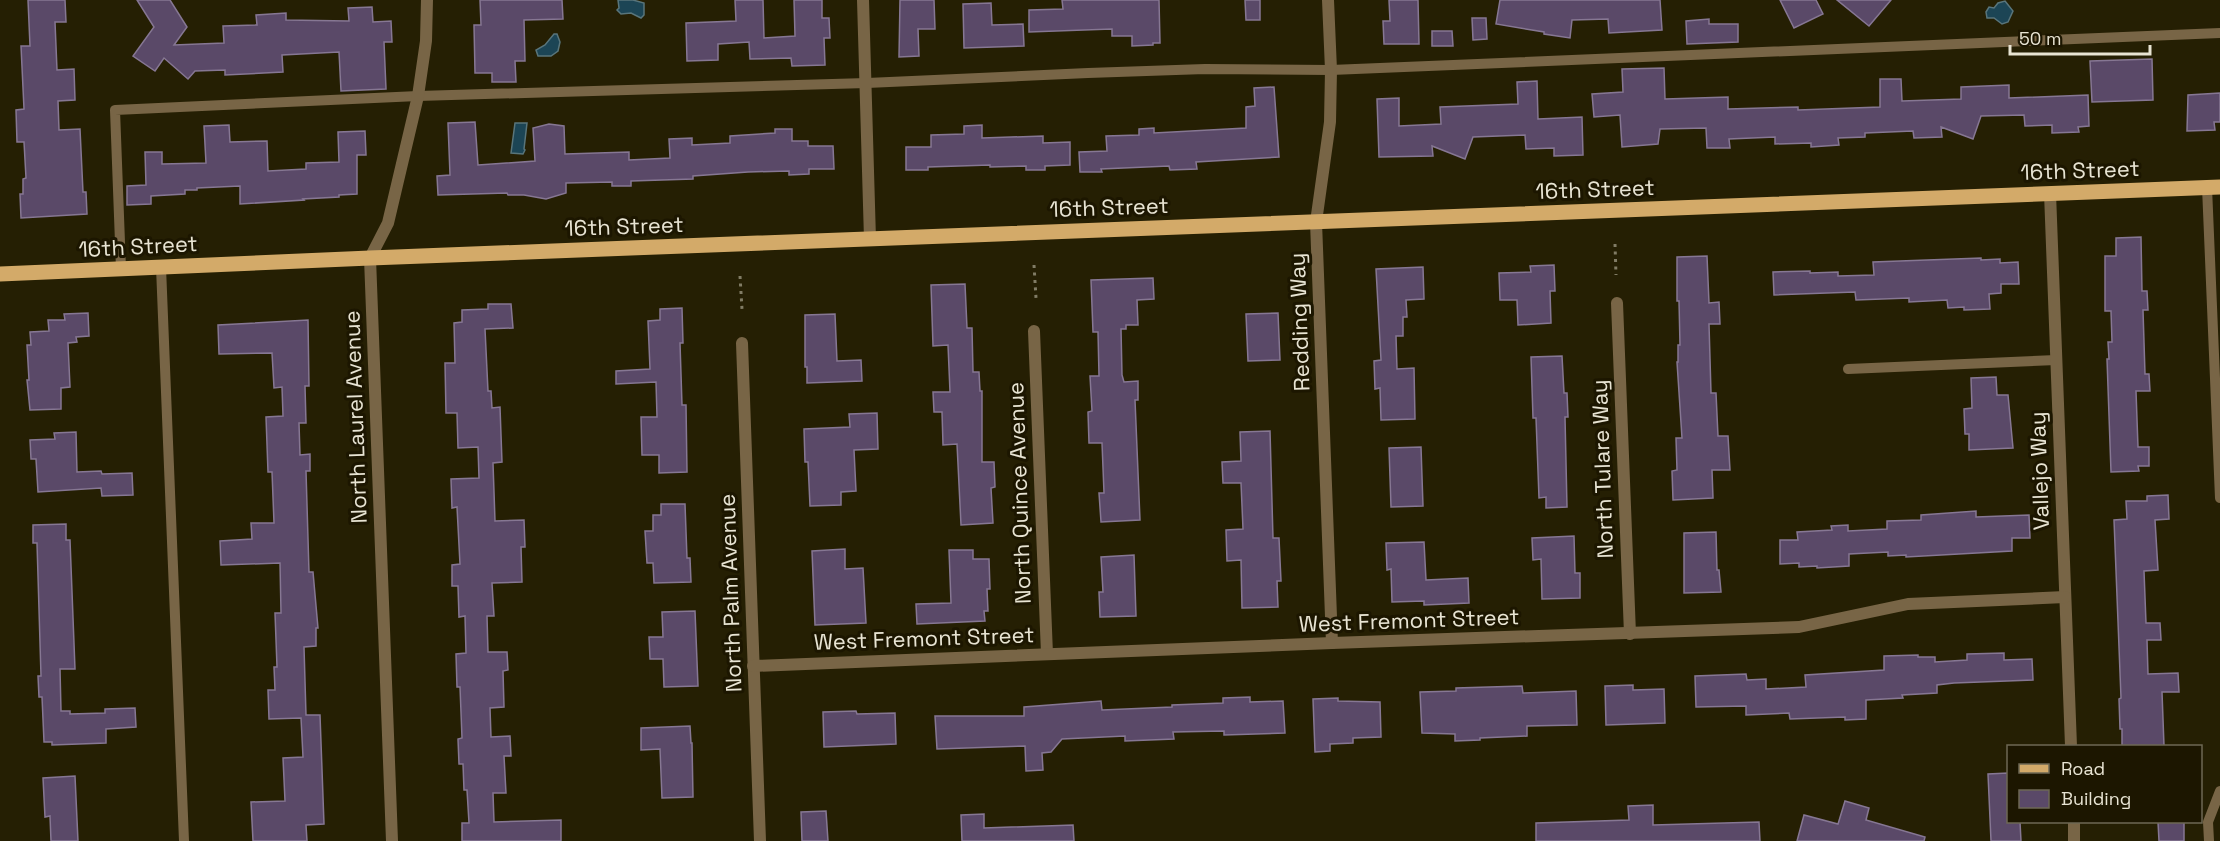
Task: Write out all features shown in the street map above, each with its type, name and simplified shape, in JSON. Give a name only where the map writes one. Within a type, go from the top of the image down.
[{"type":"main road","name":"16th Street","points":[[0,274],[2213,187]]},
{"type":"street","name":"North Laurel Avenue","points":[[392,841],[370,258],[388,223],[418,96],[426,41],[427,0]]},
{"type":"street","points":[[863,0],[870,239]]},
{"type":"street","name":"Redding Way","points":[[1328,0],[1331,70],[1330,122],[1316,222],[1332,643]]},
{"type":"street","name":"Vallejo Way","points":[[2049,193],[2071,745]]},
{"type":"street","name":"North Tulare Way","points":[[1617,303],[1630,634]]},
{"type":"street","name":"North Quince Avenue","points":[[1034,331],[1047,654]]},
{"type":"street","name":"North Palm Avenue","points":[[742,343],[760,841]]},
{"type":"street","name":"West Fremont Street","points":[[753,666],[1799,627],[1908,604],[2065,597]]},
{"type":"street","points":[[2074,823],[2074,841]]},
{"type":"lane","points":[[121,269],[115,110],[418,96],[867,83],[1204,69],[1331,70],[2220,33]]},
{"type":"lane","points":[[2213,187],[2220,498]]},
{"type":"lane","points":[[161,267],[184,841]]},
{"type":"lane","points":[[1848,369],[2056,360]]},
{"type":"lane","points":[[2209,841],[2208,822],[2220,791]]},
{"type":"path","points":[[1616,244],[1616,275]]},
{"type":"path","points":[[1034,265],[1036,298]]},
{"type":"path","points":[[740,276],[742,309]]},
{"type":"water","points":[[618,0],[644,3],[644,15],[641,18],[631,13],[621,14],[617,10]]},
{"type":"water","points":[[2005,1],[2013,11],[2008,22],[2002,24],[1994,18],[1987,18],[1986,12],[1989,7],[1994,8],[1998,3]]},
{"type":"water","points":[[554,34],[557,34],[560,42],[558,51],[551,56],[538,56],[536,50],[545,45]]},
{"type":"water","points":[[515,123],[527,123],[523,154],[511,153]]},
{"type":"building","points":[[28,0],[65,0],[66,22],[55,22],[57,70],[74,69],[75,100],[58,101],[59,130],[80,129],[83,192],[86,192],[87,214],[21,218],[20,194],[23,194],[23,179],[26,178],[24,142],[17,142],[16,110],[24,109],[21,46],[30,46]]},
{"type":"building","points":[[137,0],[170,0],[187,27],[174,45],[224,43],[223,26],[257,25],[256,15],[286,13],[286,20],[349,21],[348,8],[372,7],[373,22],[391,21],[392,42],[384,42],[386,89],[341,91],[339,52],[282,55],[283,72],[225,75],[225,70],[195,71],[188,79],[164,58],[155,71],[133,56],[154,27]]},
{"type":"building","points":[[480,0],[562,0],[563,19],[524,20],[525,61],[515,61],[516,82],[492,82],[492,73],[475,73],[474,25],[481,25]]},
{"type":"building","points":[[735,0],[763,0],[764,38],[795,36],[794,0],[822,0],[822,18],[829,18],[830,38],[824,38],[825,65],[792,66],[791,58],[750,59],[749,42],[718,44],[718,60],[687,61],[686,23],[736,21]]},
{"type":"building","points":[[900,0],[934,0],[935,29],[918,29],[919,56],[899,57]]},
{"type":"building","points":[[1062,0],[1159,0],[1160,43],[1132,46],[1132,36],[1112,36],[1112,29],[1029,32],[1029,10],[1063,9]]},
{"type":"building","points":[[1245,0],[1260,0],[1260,20],[1246,20]]},
{"type":"building","points":[[1389,0],[1418,0],[1419,44],[1384,44],[1383,21],[1390,21]]},
{"type":"building","points":[[1500,0],[1660,0],[1662,30],[1609,33],[1608,19],[1572,20],[1570,38],[1544,34],[1544,32],[1496,24]]},
{"type":"building","points":[[1780,0],[1816,0],[1823,14],[1794,28]]},
{"type":"building","points":[[1837,0],[1891,0],[1869,26]]},
{"type":"building","points":[[991,3],[992,25],[1023,24],[1024,46],[964,48],[963,4]]},
{"type":"building","points":[[1472,18],[1486,18],[1487,39],[1473,40]]},
{"type":"building","points":[[1709,19],[1709,24],[1738,24],[1738,42],[1687,44],[1686,21]]},
{"type":"building","points":[[1432,31],[1452,31],[1453,46],[1432,46]]},
{"type":"building","points":[[2152,59],[2153,100],[2092,102],[2090,61]]},
{"type":"building","points":[[1664,68],[1665,99],[1728,97],[1728,109],[1798,107],[1798,110],[1880,107],[1880,79],[1901,79],[1902,101],[1961,99],[1961,87],[2009,85],[2009,98],[2088,95],[2089,126],[2078,127],[2079,132],[2052,133],[2052,125],[2025,126],[2024,115],[1981,116],[1973,139],[1941,127],[1942,137],[1914,138],[1913,131],[1865,133],[1865,137],[1838,138],[1839,145],[1811,147],[1811,143],[1775,144],[1775,137],[1729,139],[1730,148],[1707,148],[1706,128],[1660,129],[1658,144],[1622,147],[1620,115],[1594,117],[1592,94],[1623,92],[1622,69]]},
{"type":"building","points":[[1537,81],[1538,119],[1582,117],[1583,155],[1554,156],[1554,148],[1526,149],[1525,135],[1473,137],[1465,159],[1432,146],[1433,156],[1379,157],[1377,99],[1399,98],[1399,126],[1441,124],[1440,107],[1518,104],[1517,82]]},
{"type":"building","points":[[1274,87],[1279,157],[1196,162],[1197,169],[1170,170],[1169,166],[1080,172],[1079,152],[1107,151],[1106,136],[1139,135],[1139,129],[1154,128],[1154,133],[1246,128],[1246,107],[1255,106],[1254,88]]},
{"type":"building","points":[[2220,93],[2220,122],[2214,122],[2215,130],[2187,131],[2188,95]]},
{"type":"building","points":[[475,122],[478,165],[535,161],[533,128],[549,124],[564,126],[565,154],[629,152],[629,160],[670,158],[669,139],[692,138],[692,145],[730,143],[730,136],[775,133],[775,129],[792,129],[792,141],[808,141],[808,146],[833,146],[834,169],[809,169],[809,174],[789,175],[789,171],[748,172],[693,176],[693,179],[631,181],[631,186],[612,186],[612,182],[566,183],[566,193],[546,199],[508,195],[507,193],[438,195],[437,176],[450,175],[448,123]]},
{"type":"building","points":[[229,125],[230,142],[267,141],[268,171],[306,169],[306,163],[339,162],[338,132],[365,131],[366,155],[357,155],[357,194],[240,204],[240,186],[197,188],[197,190],[185,190],[185,194],[151,196],[151,204],[127,205],[127,186],[146,185],[145,152],[162,152],[162,164],[206,163],[204,126]]},
{"type":"building","points":[[982,125],[982,138],[1043,136],[1043,143],[1070,142],[1070,165],[1045,166],[1045,170],[1026,170],[1026,166],[990,167],[990,165],[906,170],[906,147],[931,147],[931,135],[964,134],[964,126]]},
{"type":"building","points":[[2141,237],[2142,291],[2147,291],[2148,310],[2143,310],[2145,374],[2149,374],[2150,391],[2136,391],[2138,447],[2149,447],[2149,466],[2138,466],[2139,471],[2111,472],[2107,359],[2109,359],[2108,342],[2112,342],[2111,311],[2105,311],[2105,256],[2116,256],[2116,238]]},
{"type":"building","points":[[1707,256],[1709,303],[1719,302],[1720,324],[1709,324],[1711,393],[1716,393],[1718,436],[1728,436],[1730,470],[1712,470],[1713,498],[1673,500],[1672,471],[1677,470],[1676,438],[1682,438],[1677,362],[1678,345],[1680,345],[1677,257]]},
{"type":"building","points":[[1981,258],[1981,260],[2000,259],[2000,263],[2018,262],[2019,284],[2001,284],[2001,293],[1989,294],[1990,309],[1948,308],[1947,300],[1909,302],[1909,298],[1856,300],[1855,292],[1774,295],[1773,272],[1810,271],[1810,273],[1838,272],[1838,276],[1874,275],[1873,262]]},
{"type":"building","points":[[1554,265],[1555,291],[1550,291],[1551,323],[1518,325],[1517,300],[1500,300],[1499,273],[1531,272],[1530,266]]},
{"type":"building","points":[[1423,267],[1424,299],[1406,300],[1407,317],[1403,317],[1403,336],[1396,336],[1397,369],[1414,368],[1415,419],[1381,420],[1380,388],[1375,389],[1374,361],[1381,360],[1376,269]]},
{"type":"building","points":[[1153,278],[1154,299],[1137,300],[1138,325],[1126,325],[1126,329],[1121,329],[1124,382],[1138,381],[1138,400],[1135,400],[1140,520],[1101,522],[1099,493],[1104,493],[1102,443],[1089,443],[1088,412],[1092,411],[1090,376],[1099,376],[1098,332],[1093,332],[1091,280]]},
{"type":"building","points":[[965,284],[967,328],[972,328],[973,372],[979,372],[980,391],[982,391],[982,462],[994,462],[995,487],[991,488],[993,523],[961,525],[957,444],[943,445],[942,412],[934,412],[933,392],[950,392],[948,345],[933,346],[931,285]]},
{"type":"building","points":[[488,304],[511,304],[513,328],[485,329],[488,391],[491,391],[492,408],[500,407],[502,462],[493,463],[495,521],[524,520],[525,547],[521,547],[522,582],[492,583],[494,616],[487,616],[488,652],[507,652],[508,670],[503,671],[504,707],[490,708],[491,737],[510,736],[511,756],[504,756],[506,793],[493,793],[494,822],[561,820],[561,841],[462,841],[462,823],[469,823],[463,764],[459,764],[458,739],[462,738],[456,654],[466,653],[465,616],[459,617],[458,586],[452,586],[452,565],[460,564],[457,507],[452,508],[451,479],[479,478],[478,447],[458,448],[457,413],[446,413],[445,363],[455,363],[454,323],[462,322],[462,310],[488,309]]},
{"type":"building","points":[[682,308],[683,343],[680,343],[682,405],[686,405],[687,472],[659,473],[659,455],[642,455],[641,417],[657,417],[656,382],[616,384],[616,371],[650,369],[648,321],[660,320],[660,309]]},
{"type":"building","points":[[88,313],[89,336],[76,337],[77,342],[68,343],[70,387],[61,388],[61,409],[30,410],[27,345],[31,345],[30,332],[49,331],[48,320],[65,320],[64,314]]},
{"type":"building","points":[[1278,313],[1280,360],[1248,361],[1246,314]]},
{"type":"building","points":[[835,314],[837,361],[861,360],[862,381],[807,383],[805,315]]},
{"type":"building","points":[[308,320],[309,386],[305,386],[306,423],[299,423],[300,455],[310,454],[310,471],[306,471],[309,572],[313,572],[318,628],[316,628],[316,646],[304,647],[306,715],[320,715],[324,824],[306,825],[307,841],[253,841],[251,802],[285,801],[283,758],[303,757],[301,718],[269,719],[268,690],[275,690],[274,667],[277,667],[275,613],[281,613],[280,563],[221,565],[220,541],[252,539],[251,523],[274,523],[272,472],[268,472],[266,417],[283,416],[282,387],[274,388],[272,353],[219,354],[218,325]]},
{"type":"building","points":[[1562,356],[1568,417],[1565,417],[1567,507],[1546,508],[1546,497],[1539,498],[1531,357]]},
{"type":"building","points":[[1996,377],[1997,395],[2008,395],[2013,448],[1969,450],[1969,434],[1965,434],[1964,409],[1972,408],[1971,378]]},
{"type":"building","points":[[877,413],[878,449],[854,450],[856,491],[841,492],[841,505],[810,506],[804,429],[850,427],[849,414]]},
{"type":"building","points":[[1270,431],[1273,538],[1279,538],[1281,581],[1277,581],[1278,607],[1242,608],[1241,560],[1227,561],[1226,530],[1243,529],[1241,483],[1223,483],[1222,462],[1241,461],[1240,432]]},
{"type":"building","points":[[76,432],[77,472],[132,473],[133,495],[102,496],[101,488],[38,492],[36,459],[31,459],[30,440],[55,439],[54,433]]},
{"type":"building","points":[[1421,447],[1423,506],[1391,507],[1389,448]]},
{"type":"building","points":[[2168,495],[2169,519],[2155,520],[2158,570],[2144,571],[2146,623],[2160,623],[2161,640],[2147,640],[2148,674],[2178,673],[2179,692],[2162,692],[2164,745],[2122,745],[2114,520],[2127,519],[2126,501],[2147,501],[2147,496]]},
{"type":"building","points":[[661,504],[685,504],[687,558],[690,558],[691,582],[654,583],[653,563],[647,563],[645,531],[653,531],[653,515],[661,515]]},
{"type":"building","points":[[1976,511],[1976,517],[2029,515],[2030,538],[2012,538],[2012,551],[1906,557],[1906,555],[1888,556],[1888,552],[1849,554],[1849,566],[1817,568],[1817,566],[1799,567],[1799,563],[1780,564],[1780,540],[1798,540],[1797,532],[1832,530],[1831,526],[1848,525],[1848,531],[1887,529],[1887,521],[1921,520],[1921,515]]},
{"type":"building","points":[[66,524],[66,540],[70,540],[75,669],[60,669],[61,711],[70,711],[70,714],[105,713],[105,709],[135,708],[136,727],[106,729],[106,743],[52,745],[52,742],[44,742],[42,697],[39,697],[38,676],[41,676],[37,543],[33,543],[33,525]]},
{"type":"building","points":[[1716,532],[1717,570],[1719,570],[1721,592],[1684,593],[1684,533]]},
{"type":"building","points":[[1574,536],[1575,573],[1580,573],[1580,598],[1542,599],[1541,559],[1533,560],[1532,538]]},
{"type":"building","points":[[1424,542],[1426,580],[1468,578],[1469,603],[1424,605],[1424,601],[1392,602],[1391,569],[1387,570],[1386,543]]},
{"type":"building","points":[[845,549],[845,569],[863,568],[866,623],[815,625],[812,551]]},
{"type":"building","points":[[949,550],[973,550],[973,559],[989,559],[990,589],[987,589],[988,611],[984,611],[985,621],[917,624],[916,604],[951,603]]},
{"type":"building","points":[[1134,555],[1136,616],[1100,617],[1099,592],[1103,592],[1101,557]]},
{"type":"building","points":[[695,611],[698,686],[664,687],[663,659],[650,659],[649,637],[663,637],[662,612]]},
{"type":"building","points":[[2004,653],[2004,660],[2032,659],[2033,680],[1937,685],[1937,693],[1866,700],[1866,719],[1845,720],[1845,717],[1790,719],[1789,713],[1746,715],[1746,706],[1696,707],[1695,676],[1746,674],[1747,680],[1766,679],[1766,689],[1806,687],[1805,675],[1884,670],[1884,656],[1935,657],[1935,662],[1967,660],[1967,654]]},
{"type":"building","points":[[1633,685],[1633,690],[1664,689],[1665,723],[1606,725],[1605,686]]},
{"type":"building","points":[[1522,686],[1523,693],[1576,691],[1577,725],[1527,726],[1527,736],[1480,738],[1480,740],[1455,741],[1455,734],[1422,733],[1420,692],[1456,691],[1456,688]]},
{"type":"building","points":[[1250,697],[1250,702],[1283,701],[1285,733],[1224,735],[1224,731],[1173,732],[1174,739],[1125,741],[1125,736],[1062,739],[1051,752],[1042,753],[1043,770],[1026,771],[1025,746],[937,749],[935,716],[1024,716],[1024,707],[1101,701],[1102,710],[1172,707],[1172,705],[1223,703],[1223,698]]},
{"type":"building","points":[[1338,698],[1338,701],[1380,702],[1381,737],[1353,738],[1353,743],[1330,744],[1330,751],[1315,752],[1313,699]]},
{"type":"building","points":[[856,711],[857,714],[895,713],[896,744],[824,747],[823,712]]},
{"type":"building","points":[[690,726],[693,797],[662,798],[660,749],[641,750],[641,728]]},
{"type":"building","points":[[2007,773],[2007,823],[2020,823],[2021,841],[1991,841],[1988,774]]},
{"type":"building","points":[[75,776],[78,841],[51,841],[50,816],[45,817],[43,778]]},
{"type":"building","points":[[1845,801],[1869,808],[1866,820],[1925,837],[1924,841],[1797,841],[1804,815],[1838,824]]},
{"type":"building","points":[[1653,805],[1653,825],[1759,822],[1760,841],[1536,841],[1536,823],[1629,820],[1628,806]]},
{"type":"building","points":[[826,811],[828,841],[802,841],[801,812]]},
{"type":"building","points":[[984,814],[984,828],[1073,825],[1074,841],[962,841],[961,815]]},
{"type":"building","points":[[2158,823],[2184,823],[2184,841],[2159,841]]}]
